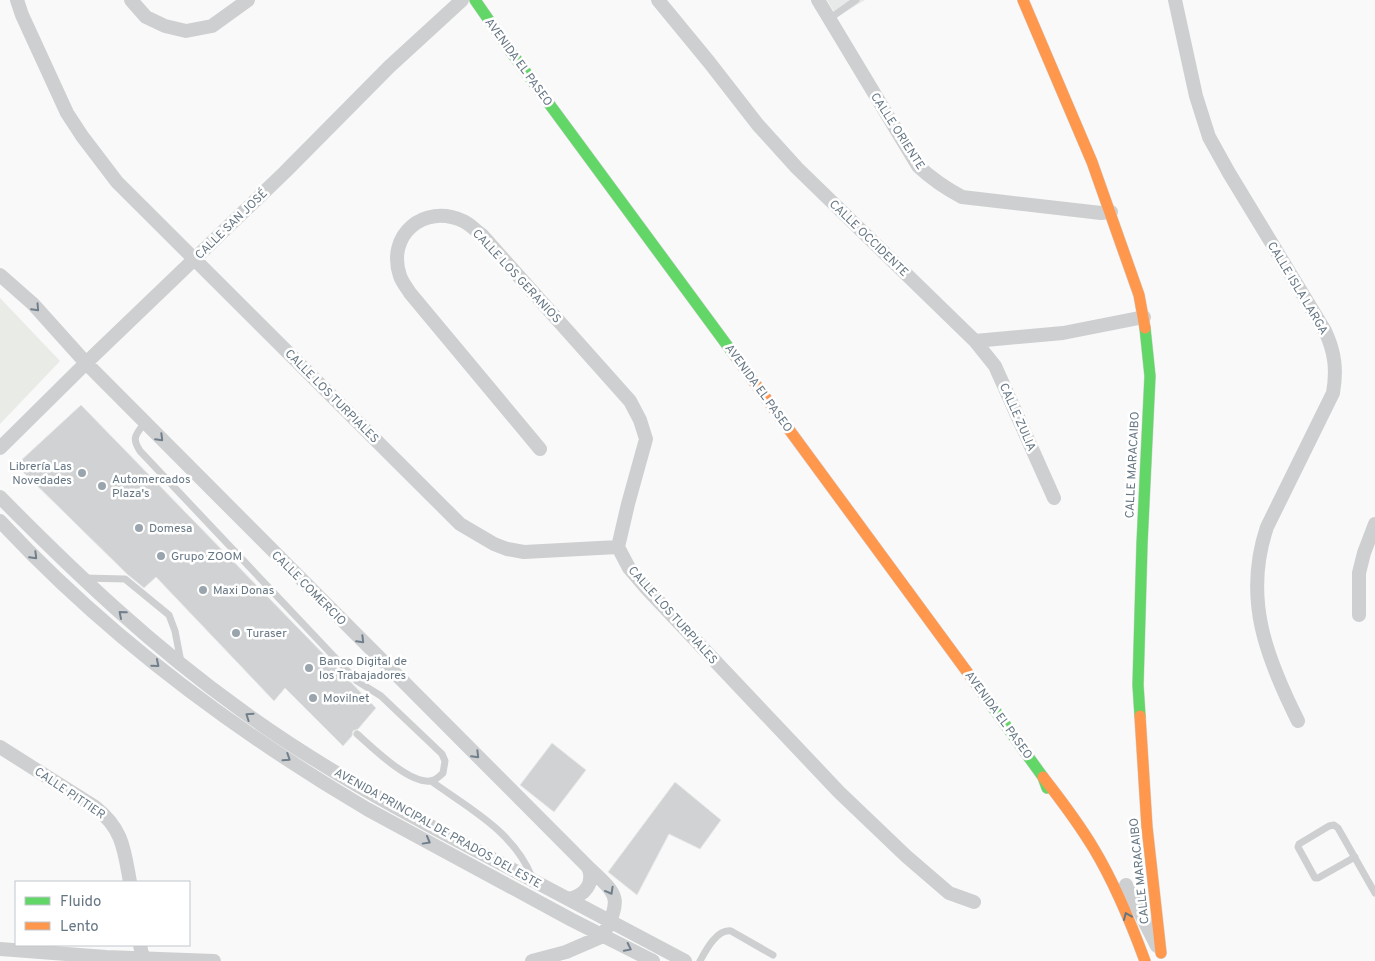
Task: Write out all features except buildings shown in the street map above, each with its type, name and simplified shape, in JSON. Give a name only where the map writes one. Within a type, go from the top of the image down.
[{"type":"main road","name":"AVENIDA EL PASEO","points":[[475,0],[511,52],[1043,777],[1051,800],[1100,879],[1126,942]]},
{"type":"main road","name":"CALLE MARACAIBO","points":[[1023,0],[1092,162],[1111,212],[1139,295],[1144,316],[1150,376],[1138,685],[1147,827],[1162,957]]},
{"type":"main road","points":[[1043,777],[1074,817],[1101,862],[1122,905],[1145,961]]},
{"type":"street","name":"CALLE LOS TURPIALES","points":[[17,0],[67,113],[117,182],[460,524],[494,544],[524,552],[618,547],[629,568],[647,589],[839,792],[906,856],[949,893],[974,902]]},
{"type":"street","points":[[131,0],[146,17],[165,26],[186,31],[212,26],[248,0]]},
{"type":"street","name":"CALLE SAN JOSÉ","points":[[0,448],[285,172],[389,66],[462,0]]},
{"type":"street","name":"CALLE OCCIDENTE","points":[[658,0],[704,55],[758,126],[798,168],[975,341]]},
{"type":"street","name":"CALLE ORIENTE","points":[[818,0],[918,166],[931,179],[962,197],[1101,213],[1111,212]]},
{"type":"street","name":"CALLE ISLA LARGA","points":[[1175,0],[1196,96],[1209,137],[1325,331],[1334,357],[1336,370],[1333,393],[1266,527],[1260,546],[1257,568],[1256,593],[1259,623],[1280,686],[1298,721]]},
{"type":"street","name":"CALLE LOS GERANIOS","points":[[540,449],[415,300],[400,277],[397,259],[399,243],[406,230],[417,222],[432,216],[448,216],[465,221],[482,235],[630,401],[640,420],[646,439],[618,547]]},
{"type":"street","name":"CALLE COMERCIO","points":[[0,276],[33,304],[86,363],[608,886],[614,895],[616,906],[610,922]]},
{"type":"street","points":[[975,341],[1063,333],[1144,316]]},
{"type":"street","name":"CALLE ZULIA","points":[[975,341],[995,366],[1054,498]]},
{"type":"street","name":"AVENIDA PRINCIPAL DE PRADOS DEL ESTE","points":[[0,497],[80,578],[181,664],[241,711],[288,743],[408,814],[685,961]]},
{"type":"street","name":"AVENIDA PRINCIPAL DE PRADOS DEL ESTE","points":[[0,521],[55,576],[150,658],[214,708],[262,741],[367,809],[653,961]]},
{"type":"street","points":[[1359,615],[1359,573],[1375,524]]},
{"type":"street","name":"CALLE PITTIER","points":[[0,747],[95,807],[109,819],[123,842],[130,881]]},
{"type":"street","name":"AVENIDA EL PASEO","points":[[1043,777],[1084,818],[1105,848],[1129,890],[1162,957]]},
{"type":"street","points":[[568,899],[582,894],[587,889],[591,881],[588,867]]},
{"type":"street","points":[[532,961],[582,946],[603,936],[610,922]]},
{"type":"street","points":[[0,949],[142,952],[214,961]]},
{"type":"lane","points":[[829,19],[856,0]]},
{"type":"lane","points":[[145,422],[134,436],[140,451],[357,681],[381,696],[442,754],[445,761],[444,773],[431,781]]},
{"type":"lane","points":[[80,578],[125,580],[168,615],[173,626],[181,664]]},
{"type":"lane","points":[[357,734],[401,770],[421,780],[431,781],[501,831],[522,857],[533,880]]},
{"type":"lane","points":[[1355,857],[1315,878],[1298,847],[1300,844],[1334,825],[1338,828],[1355,857],[1375,893]]},
{"type":"lane","points":[[700,961],[721,932],[725,930],[731,931],[773,955]]},
{"type":"shaded area","points":[[827,0],[865,0],[837,17]]},
{"type":"shaded area","points":[[0,298],[60,361],[0,424]]},
{"type":"traffic: fast","points":[[475,0],[511,52],[735,356]]},
{"type":"traffic: fast","points":[[1140,716],[1138,685],[1142,544],[1150,376],[1145,328]]},
{"type":"traffic: fast","points":[[976,684],[1043,777],[1047,788]]},
{"type":"traffic: slow","points":[[1023,0],[1092,162],[1139,295],[1145,328]]},
{"type":"traffic: slow","points":[[735,356],[976,684]]},
{"type":"traffic: slow","points":[[1140,716],[1147,827],[1161,953]]},
{"type":"traffic: slow","points":[[1043,777],[1076,821],[1102,862],[1122,904],[1145,961]]},
{"type":"place","name":"Librería Las Novedades","points":[[82,473]]},
{"type":"place","name":"Automercados Plaza's","points":[[102,486]]},
{"type":"place","name":"Domesa","points":[[139,528]]},
{"type":"place","name":"Grupo ZOOM","points":[[161,556]]},
{"type":"place","name":"Maxi Donas","points":[[203,590]]},
{"type":"place","name":"Turaser","points":[[236,633]]},
{"type":"place","name":"Banco Digital de los Trabajadores","points":[[309,668]]},
{"type":"place","name":"Movilnet","points":[[313,698]]}]
